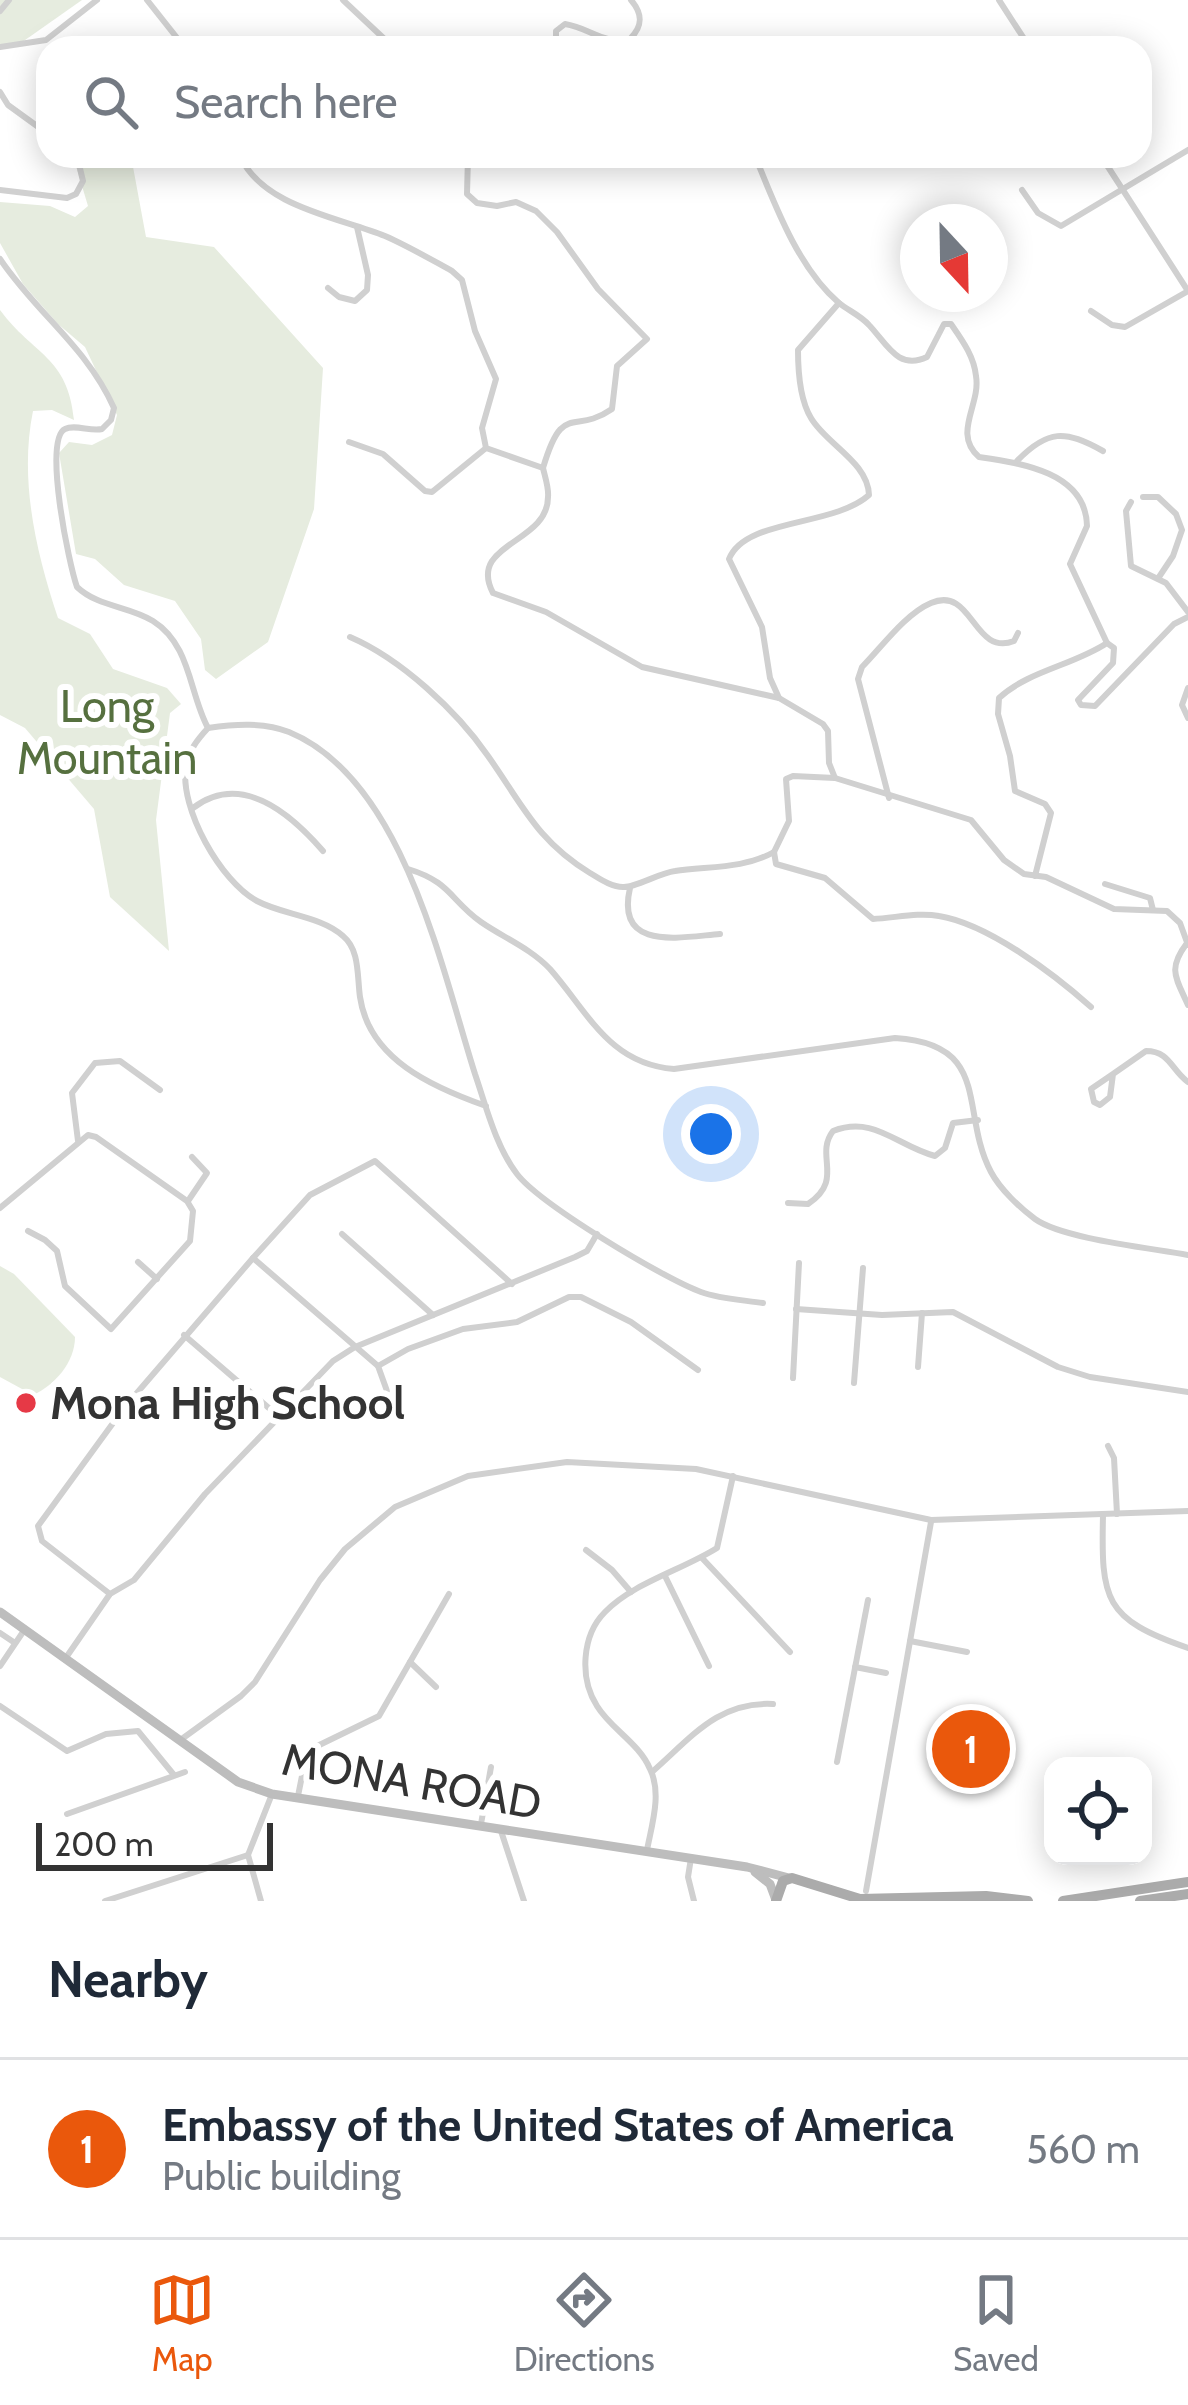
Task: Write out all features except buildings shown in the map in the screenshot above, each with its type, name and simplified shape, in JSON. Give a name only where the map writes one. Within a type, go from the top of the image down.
[{"type":"main road","points":[[776,1900],[783,1881],[792,1878],[860,1898],[1028,1901]]},
{"type":"main road","points":[[1140,1901],[1162,1899],[1188,1884]]},
{"type":"main road","points":[[1063,1901],[1188,1884]]},
{"type":"street","points":[[0,11],[9,0]]},
{"type":"street","points":[[51,36],[97,0]]},
{"type":"street","points":[[147,0],[176,36]]},
{"type":"street","points":[[343,0],[381,36]]},
{"type":"street","points":[[631,0],[640,12],[632,36]]},
{"type":"street","points":[[999,0],[1022,36]]},
{"type":"street","points":[[556,36],[565,24],[598,36]]},
{"type":"street","points":[[0,47],[36,42]]},
{"type":"street","points":[[0,92],[8,105],[36,125]]},
{"type":"street","points":[[1022,190],[1038,213],[1061,226],[1188,150]]},
{"type":"street","points":[[0,190],[67,198],[76,194],[83,181],[79,168]]},
{"type":"street","points":[[248,168],[268,189],[422,255],[462,280],[475,331],[496,379],[482,428],[486,448]]},
{"type":"street","points":[[468,168],[467,194],[477,202],[497,206],[516,202],[536,211],[598,289],[647,339],[617,366],[612,409],[562,425],[543,468],[549,500],[546,509],[535,529],[500,550],[488,564],[487,580],[493,593],[546,612],[635,665],[779,698],[828,731],[829,763],[835,778]]},
{"type":"street","points":[[760,168],[813,274],[839,303],[861,316],[900,360],[910,363],[927,357],[938,331],[951,324],[976,375],[967,442],[979,457],[1016,462],[1051,474],[1084,506],[1087,526],[1070,564],[1107,643],[1114,648],[1113,663],[1079,698],[1081,705],[1095,706],[1102,701],[1188,614],[1158,578],[1130,566],[1126,511],[1131,502]]},
{"type":"street","points":[[1091,310],[1112,325],[1124,327],[1188,291],[1109,168]]},
{"type":"street","points":[[328,288],[348,301],[367,290],[357,227]]},
{"type":"street","points":[[0,260],[20,289],[79,348],[114,408],[112,420],[102,429],[68,428],[59,433],[56,443],[55,467],[77,586],[86,596],[136,612],[164,630],[190,673],[208,728]]},
{"type":"street","points":[[779,698],[770,678],[761,627],[729,559],[735,544],[753,534],[848,511],[869,494],[866,478],[809,416],[803,396],[800,344],[839,303]]},
{"type":"street","points":[[1016,462],[1042,439],[1063,435],[1080,438],[1102,451]]},
{"type":"street","points":[[349,442],[383,454],[432,492],[486,448]]},
{"type":"street","points":[[486,448],[543,468]]},
{"type":"street","points":[[1143,497],[1159,497],[1176,514],[1182,530],[1158,578]]},
{"type":"street","points":[[889,798],[858,679],[862,667],[924,606],[943,599],[964,608],[991,641],[1003,645],[1018,633]]},
{"type":"street","points":[[350,637],[380,651],[452,717],[487,754],[530,823],[548,842],[609,884],[630,888],[658,874],[745,864],[774,852]]},
{"type":"street","points":[[1035,876],[1051,813],[1045,804],[1015,791],[998,714],[999,698],[1017,684],[1088,656],[1107,643]]},
{"type":"street","points":[[1188,688],[1182,705],[1188,718]]},
{"type":"street","points":[[486,1106],[420,1077],[385,1052],[363,1012],[349,943],[326,925],[288,914],[242,890],[217,862],[186,790],[191,749],[208,728],[247,724],[291,732],[355,778],[408,869],[486,1106],[517,1174],[597,1234],[704,1294],[764,1303]]},
{"type":"street","points":[[1091,1007],[1070,988],[976,929],[927,914],[873,919],[825,878],[776,864],[774,852],[790,816],[786,779],[835,778],[971,820],[1004,860],[1024,874],[1046,877],[1114,909],[1167,911],[1180,923],[1187,944],[1174,959],[1174,969],[1188,1005]]},
{"type":"street","points":[[193,808],[228,794],[259,797],[300,823],[323,851]]},
{"type":"street","points":[[408,869],[441,881],[483,923],[549,968],[606,1040],[642,1063],[674,1069],[895,1038],[928,1042],[965,1071],[992,1176],[1038,1222],[1075,1234],[1188,1255]]},
{"type":"street","points":[[1105,884],[1142,893],[1150,898],[1154,910]]},
{"type":"street","points":[[630,888],[626,901],[634,926],[642,934],[666,938],[719,934]]},
{"type":"street","points":[[1113,1074],[1110,1097],[1100,1105],[1094,1102],[1091,1089],[1137,1056],[1156,1051],[1188,1082]]},
{"type":"street","points":[[78,1142],[72,1093],[95,1063],[120,1060],[160,1090]]},
{"type":"street","points":[[788,1203],[808,1204],[825,1187],[830,1173],[826,1146],[833,1131],[850,1125],[878,1128],[910,1148],[935,1156],[945,1148],[953,1124],[978,1120]]},
{"type":"street","points":[[0,1208],[88,1135],[187,1202],[193,1211],[190,1241],[115,1328],[107,1328],[62,1282],[56,1251],[28,1232]]},
{"type":"street","points":[[187,1202],[207,1173],[192,1157]]},
{"type":"street","points":[[110,1594],[42,1541],[38,1526],[124,1408],[310,1195],[375,1161],[512,1284]]},
{"type":"street","points":[[342,1234],[433,1315]]},
{"type":"street","points":[[65,1659],[110,1594],[134,1580],[205,1494],[313,1378],[355,1347],[586,1252],[597,1234]]},
{"type":"street","points":[[253,1258],[379,1366],[387,1391]]},
{"type":"street","points":[[138,1262],[157,1279]]},
{"type":"street","points":[[793,1378],[799,1263]]},
{"type":"street","points":[[854,1383],[862,1268]]},
{"type":"street","points":[[379,1366],[445,1336],[518,1322],[569,1297],[580,1297],[631,1322],[698,1370]]},
{"type":"street","points":[[796,1309],[953,1312],[1058,1367],[1090,1377],[1188,1392]]},
{"type":"street","points":[[918,1367],[922,1313]]},
{"type":"street","points":[[184,1335],[278,1416]]},
{"type":"street","points":[[1108,1446],[1114,1458],[1117,1514]]},
{"type":"street","points":[[178,1741],[255,1682],[345,1549],[395,1508],[468,1476],[567,1462],[696,1468],[931,1520],[1188,1511]]},
{"type":"street","points":[[647,1853],[655,1806],[652,1772],[642,1754],[598,1708],[588,1684],[588,1637],[603,1613],[721,1542],[733,1476]]},
{"type":"street","points":[[1102,1515],[1102,1562],[1114,1607],[1150,1634],[1188,1648]]},
{"type":"street","points":[[866,1891],[900,1676],[931,1520]]},
{"type":"street","points":[[586,1550],[632,1594]]},
{"type":"street","points":[[701,1557],[790,1652]]},
{"type":"street","points":[[665,1576],[710,1666]]},
{"type":"street","points":[[298,1799],[307,1750],[375,1720],[449,1594]]},
{"type":"street","points":[[836,1762],[868,1600]]},
{"type":"street","name":"MONA ROAD","points":[[0,1612],[238,1782],[272,1794],[691,1858],[792,1878]]},
{"type":"street","points":[[0,1666],[25,1629]]},
{"type":"street","points":[[0,1633],[15,1643]]},
{"type":"street","points":[[910,1641],[967,1652]]},
{"type":"street","points":[[410,1662],[436,1687]]},
{"type":"street","points":[[855,1667],[886,1673]]},
{"type":"street","points":[[652,1772],[727,1710],[750,1702],[773,1704]]},
{"type":"street","points":[[0,1706],[67,1751],[106,1735],[138,1731],[174,1775]]},
{"type":"street","points":[[480,1828],[491,1767]]},
{"type":"street","points":[[68,1814],[185,1772]]},
{"type":"street","points":[[261,1901],[248,1855],[272,1794]]},
{"type":"street","points":[[501,1831],[524,1901]]},
{"type":"street","points":[[105,1901],[248,1855]]},
{"type":"street","points":[[691,1858],[688,1877],[694,1901]]},
{"type":"street","points":[[746,1867],[770,1884],[776,1900]]},
{"type":"green space","points":[[0,0],[82,0],[18,45],[0,44]]},
{"type":"green space","points":[[77,168],[133,168],[146,237],[214,247],[323,368],[314,509],[268,642],[216,679],[205,670],[201,639],[175,601],[124,585],[95,559],[76,554],[59,453],[69,442],[92,445],[112,435],[117,415],[85,347],[23,284],[0,243],[0,202],[50,206],[75,217],[88,206]]},
{"type":"green space","name":"Long Mountain","points":[[0,310],[57,369],[74,420],[52,410],[33,411],[29,437],[32,516],[58,618],[90,634],[113,669],[167,688],[181,704],[170,713],[156,820],[169,951],[110,897],[94,809],[25,728],[0,715]]},
{"type":"green space","points":[[0,1266],[14,1274],[75,1337],[62,1372],[33,1395],[0,1377]]},
{"type":"place","name":"Mona High School","points":[[26,1403]]},
{"type":"place","name":"Embassy of the United States of America","points":[[971,1749]]}]
